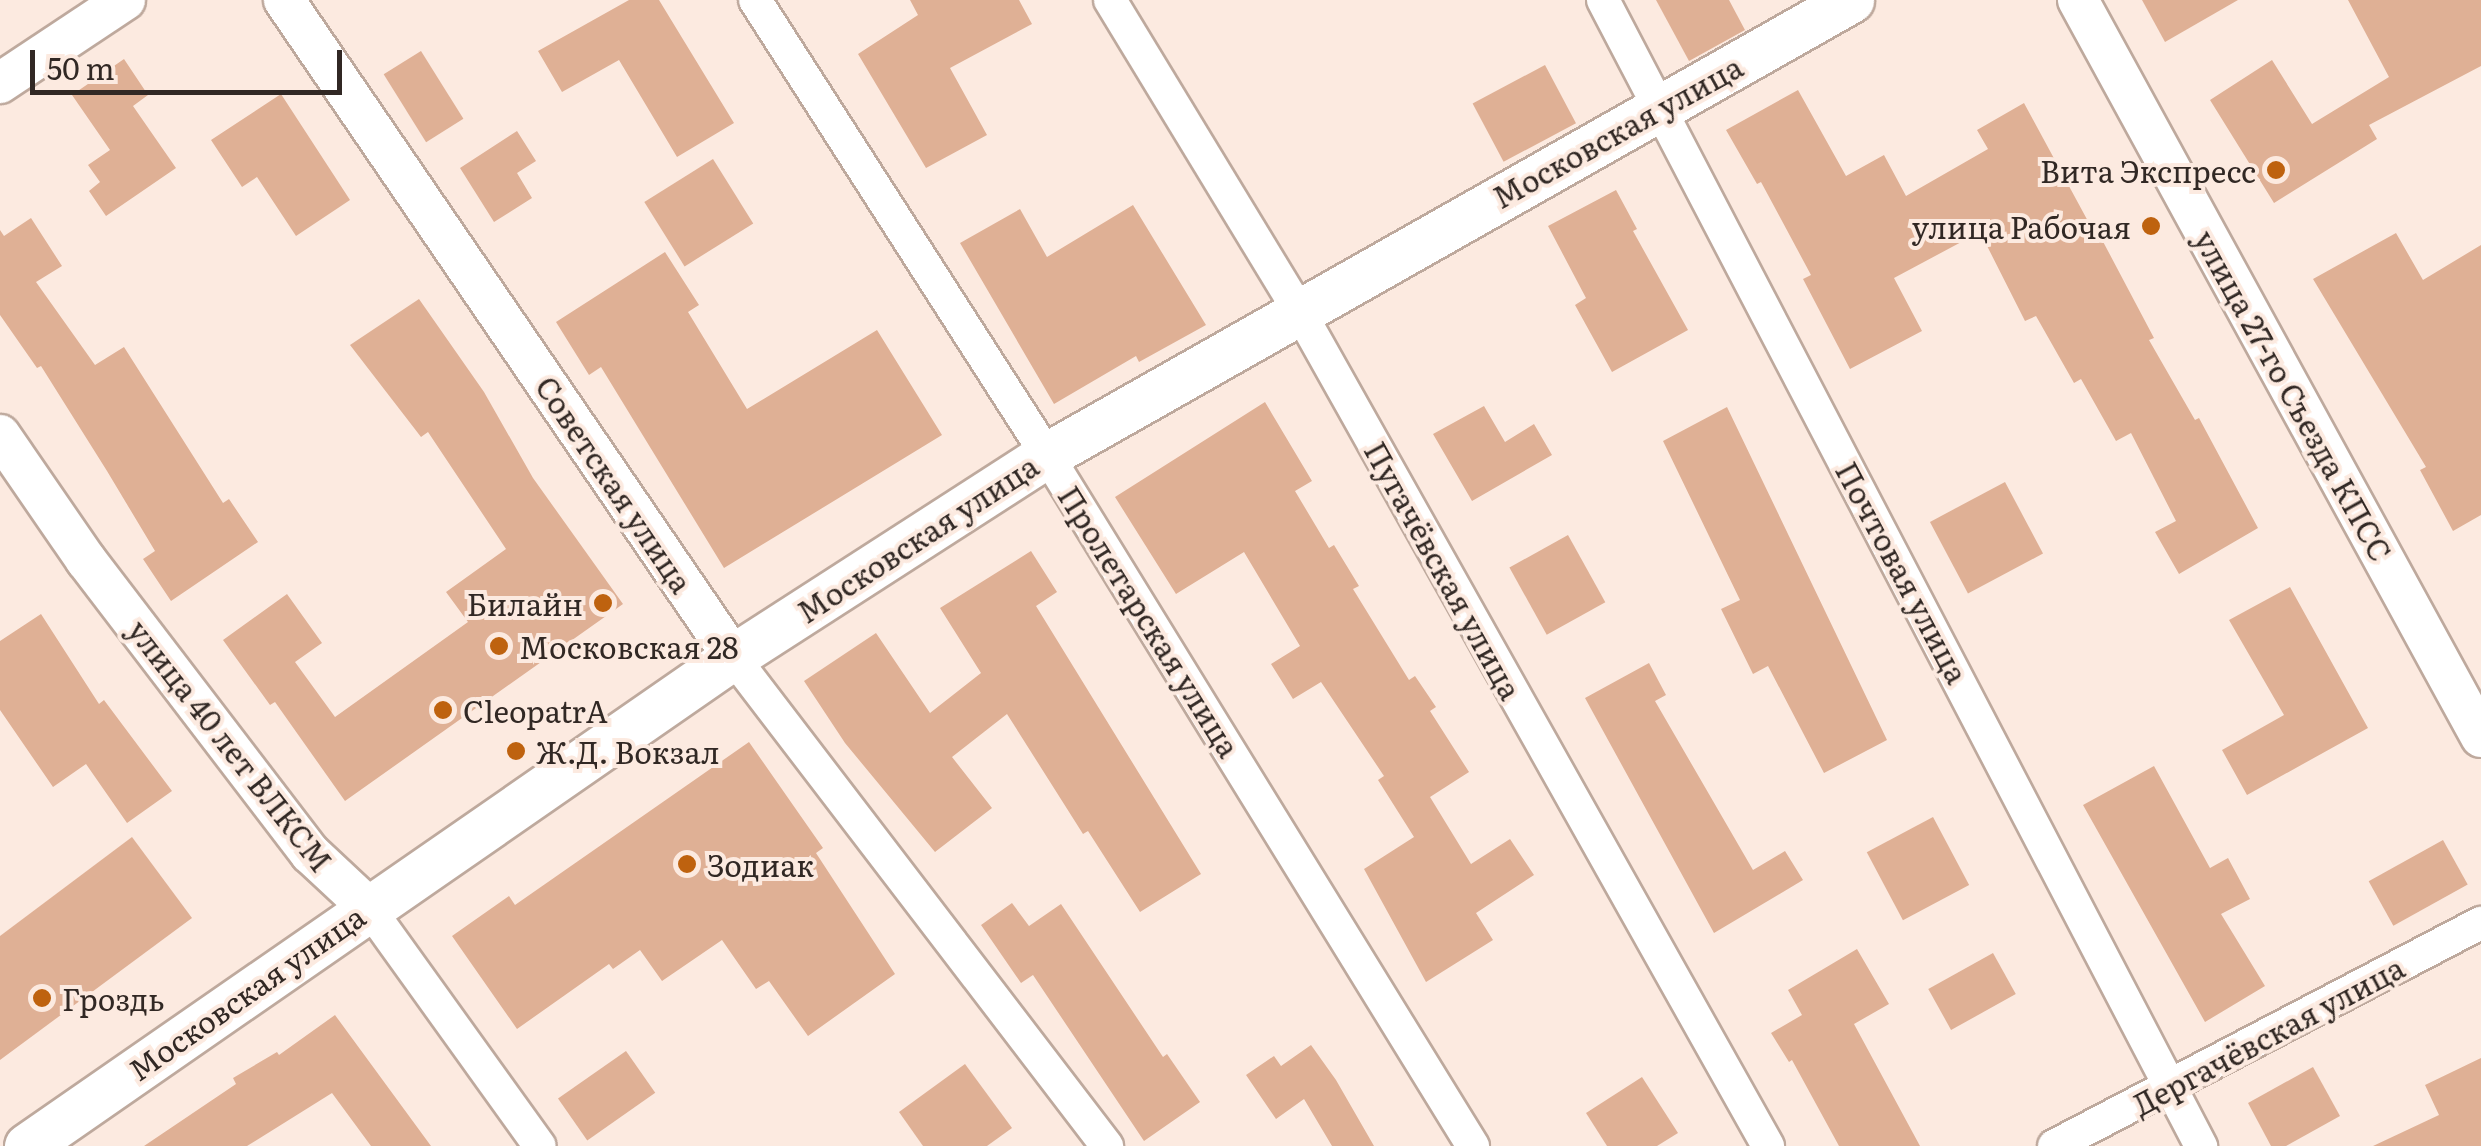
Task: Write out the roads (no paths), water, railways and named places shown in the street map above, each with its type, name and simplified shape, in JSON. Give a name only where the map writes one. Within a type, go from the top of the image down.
[{"type":"main road","name":"Московская улица","points":[[27,1146],[733,657],[1047,455],[1298,309],[1851,0]]},
{"type":"street","points":[[0,83],[124,0]]},
{"type":"street","name":"Советская улица","points":[[284,0],[733,657],[1107,1146]]},
{"type":"street","name":"Пролетарская улица","points":[[755,0],[1047,455],[1473,1146]]},
{"type":"street","name":"Пугачёвская улица","points":[[1110,0],[1298,309],[1768,1146]]},
{"type":"street","name":"Почтовая улица","points":[[1602,0],[2200,1146]]},
{"type":"street","name":"улица 27-го Съезда КПСС","points":[[2078,0],[2481,737]]},
{"type":"street","name":"улица 40 лет ВЛКСМ","points":[[0,435],[86,560],[310,853],[368,907],[540,1146]]},
{"type":"street","name":"Дергачёвская улица","points":[[2054,1146],[2481,923]]},
{"type":"place","name":"Вита Экспресс","points":[[2276,170]]},
{"type":"place","name":"улица Рабочая","points":[[2151,226]]},
{"type":"place","name":"Билайн","points":[[603,603]]},
{"type":"place","name":"Московская 28","points":[[499,646]]},
{"type":"place","name":"CleopatrA","points":[[443,710]]},
{"type":"place","name":"Ж.Д. Вокзал","points":[[516,751]]},
{"type":"place","name":"Зодиак","points":[[687,864]]},
{"type":"place","name":"Гроздь","points":[[42,998]]}]
